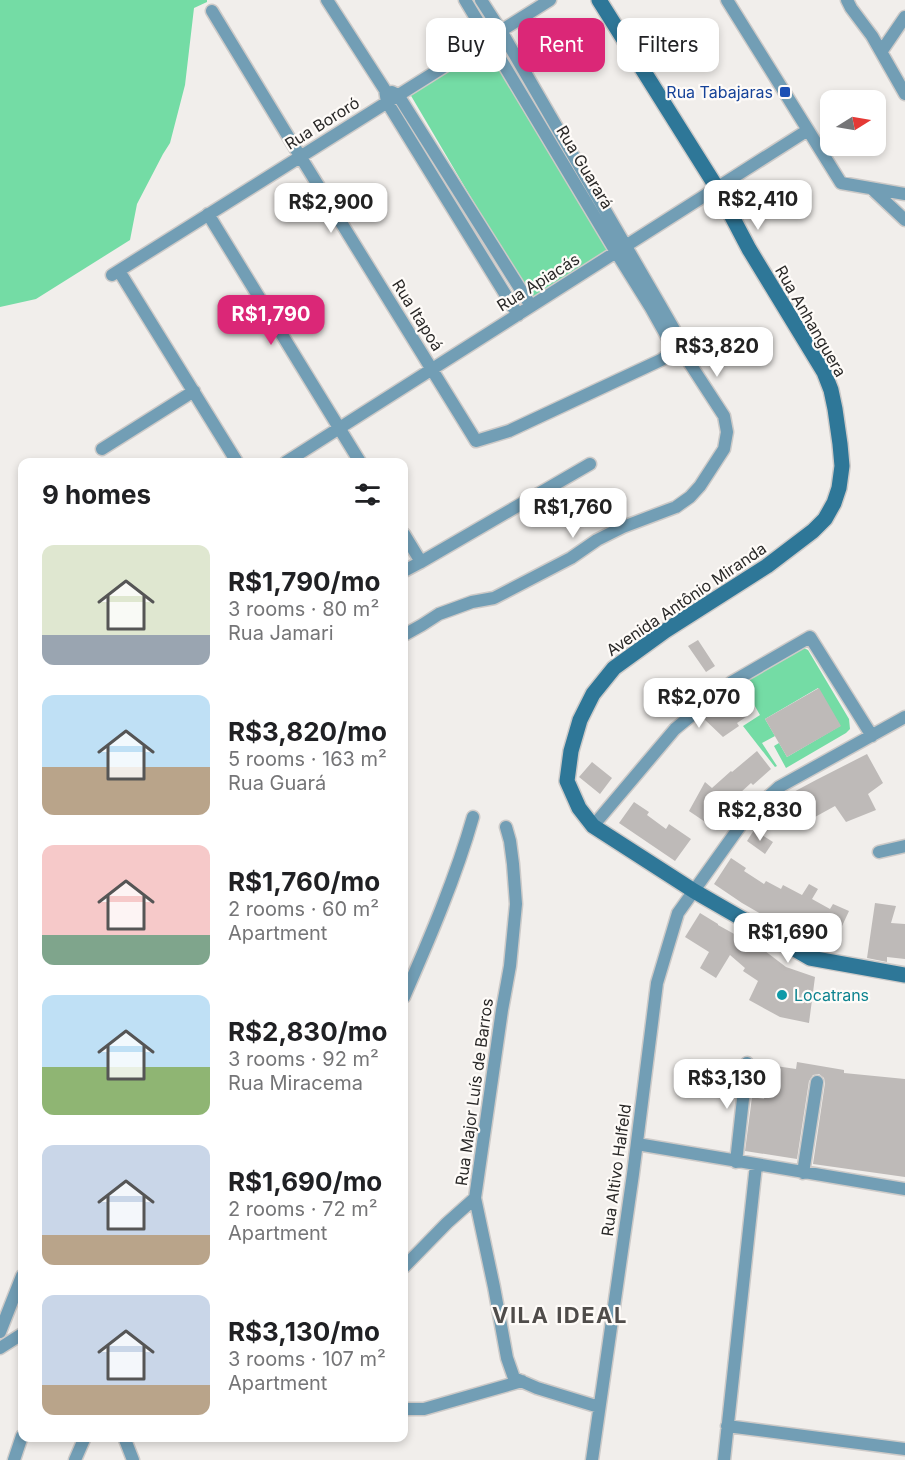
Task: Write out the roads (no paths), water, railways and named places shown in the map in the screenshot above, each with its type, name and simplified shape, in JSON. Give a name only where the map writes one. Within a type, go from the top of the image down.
[{"type":"street","points":[[327,0],[518,315]]},
{"type":"street","name":"Rua Guarará","points":[[465,0],[476,18]]},
{"type":"street","name":"Rua Guarará","points":[[481,0],[493,18]]},
{"type":"street","name":"Rua Bororó","points":[[506,28],[550,0]]},
{"type":"street","name":"Rua Anhanguera","points":[[598,0],[717,189],[749,249],[824,372],[831,390],[840,444],[842,466],[838,488]]},
{"type":"street","points":[[727,0],[841,183],[905,194]]},
{"type":"street","points":[[847,0],[850,8],[872,36],[905,94]]},
{"type":"street","name":"Rua Itapoá","points":[[213,11],[476,441],[509,431],[681,351]]},
{"type":"street","points":[[881,52],[905,17]]},
{"type":"street","name":"Rua Guarará","points":[[408,633],[439,614],[472,602],[494,598],[571,558],[597,540],[623,527],[676,507],[700,486],[724,448],[727,432],[724,416],[651,308],[506,40]]},
{"type":"street","name":"Rua Guarará","points":[[506,64],[582,182]]},
{"type":"street","name":"Rua Bororó","points":[[194,391],[115,273],[300,156],[386,96],[398,95],[435,72]]},
{"type":"street","points":[[398,95],[531,306]]},
{"type":"street","name":"Rua Apiacás","points":[[292,458],[808,130]]},
{"type":"street","points":[[871,188],[905,220]]},
{"type":"street","points":[[208,214],[358,458]]},
{"type":"street","points":[[102,449],[194,391],[235,458]]},
{"type":"street","points":[[408,569],[590,464]]},
{"type":"street","name":"Avenida Antônio Miranda","points":[[838,488],[834,503],[825,519],[813,531],[766,566],[664,631],[614,668],[593,694],[580,720],[571,751],[567,780],[579,808],[593,826],[694,891],[810,958],[905,975]]},
{"type":"street","points":[[408,541],[421,562]]},
{"type":"street","points":[[593,826],[675,729],[732,682],[810,637],[872,736]]},
{"type":"street","name":"Rua Altivo Halfeld","points":[[592,1460],[637,1144],[657,983],[678,913],[748,815],[778,787],[905,717]]},
{"type":"street","points":[[408,988],[466,842],[472,817]]},
{"type":"street","name":"Rua Major Luís de Barros","points":[[506,827],[513,864],[516,904],[510,966],[475,1198],[507,1358],[514,1378],[522,1381]]},
{"type":"street","points":[[879,852],[905,846]]},
{"type":"street","points":[[736,1161],[747,1063]]},
{"type":"street","points":[[803,1173],[817,1082]]},
{"type":"street","points":[[637,1144],[905,1189]]},
{"type":"street","points":[[724,1460],[756,1165]]},
{"type":"street","points":[[408,1263],[475,1198]]},
{"type":"street","points":[[0,1332],[18,1286]]},
{"type":"street","points":[[0,1348],[18,1337]]},
{"type":"street","points":[[408,1409],[424,1409],[522,1381],[537,1388],[599,1407]]},
{"type":"street","points":[[728,1426],[905,1449]]},
{"type":"street","points":[[14,1460],[20,1442]]},
{"type":"street","points":[[75,1460],[83,1442]]},
{"type":"street","points":[[126,1442],[133,1460]]},
{"type":"place","name":"Rua Tabajaras","points":[[785,92]]},
{"type":"place","name":"Locatrans","points":[[782,995]]},
{"type":"district","name":"VILA IDEAL","points":[[560,1315]]}]
